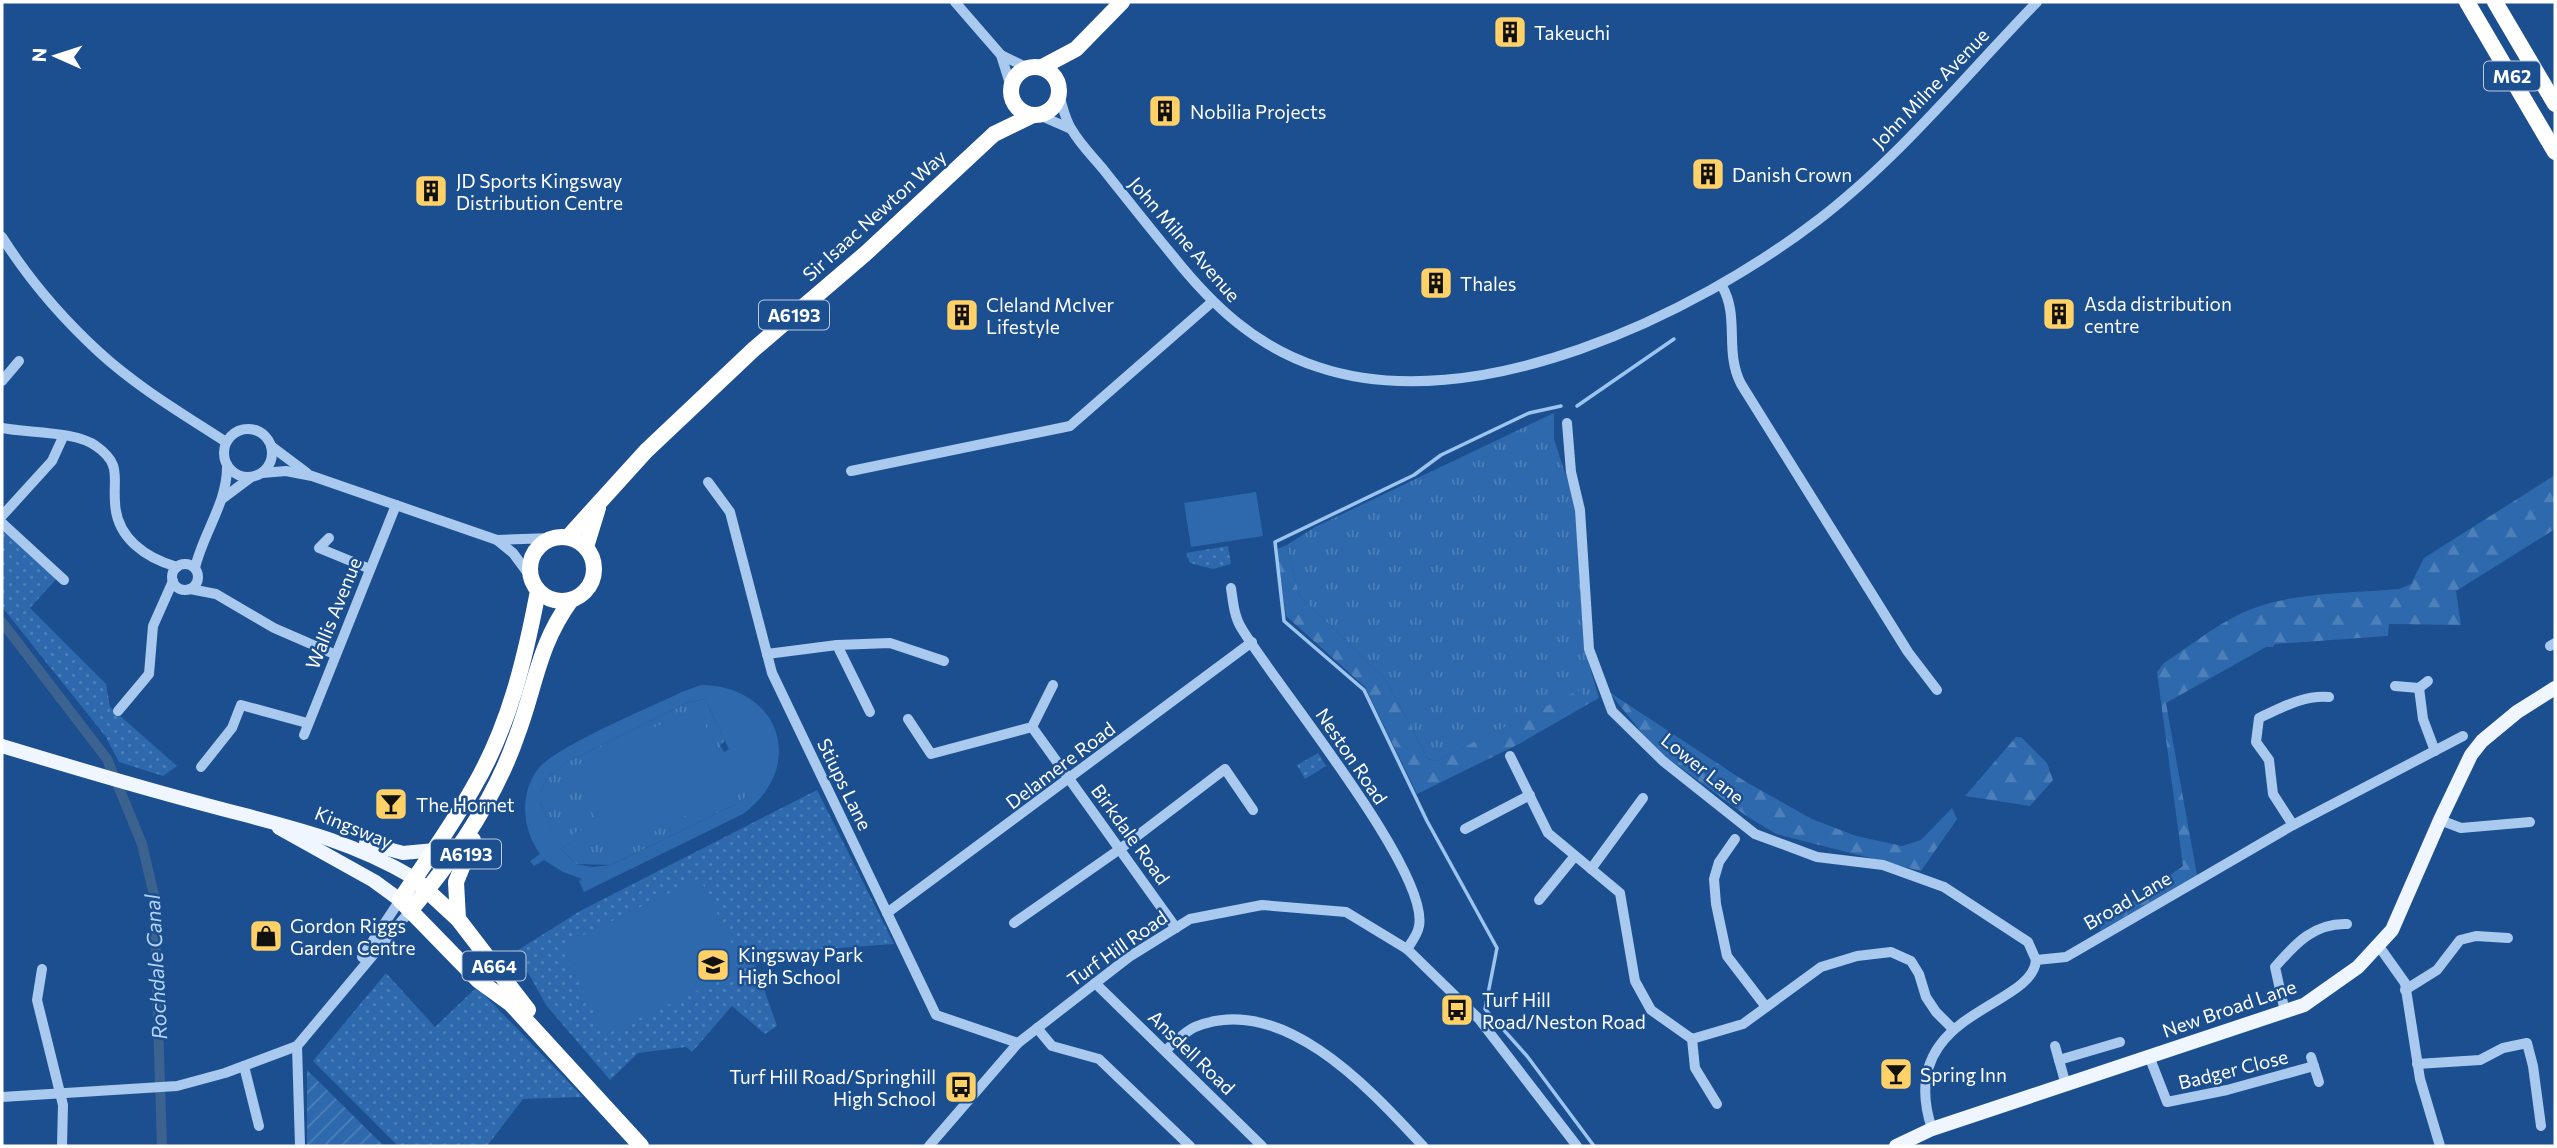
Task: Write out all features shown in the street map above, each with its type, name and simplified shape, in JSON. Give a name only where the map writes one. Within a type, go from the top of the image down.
[{"type":"highway","points":[[1035,68],[1076,49],[1122,2]]},
{"type":"highway","name":"M62","points":[[2467,2],[2555,152]]},
{"type":"highway","name":"M62","points":[[2495,2],[2555,104]]},
{"type":"highway","points":[[1059,90],[1076,49]]},
{"type":"highway","points":[[1035,68],[1055,77],[1059,90]]},
{"type":"highway","name":"A6193","points":[[1012,92],[1017,75],[1035,68]]},
{"type":"highway","name":"A6193","points":[[1036,115],[1052,108],[1059,90]]},
{"type":"highway","points":[[1012,92],[1019,109],[1036,115]]},
{"type":"highway","name":"Sir Isaac Newton Way","points":[[994,134],[1012,92]]},
{"type":"highway","name":"Sir Isaac Newton Way","points":[[560,538],[673,432],[754,349],[865,254],[994,134],[1036,115]]},
{"type":"highway","name":"Sir Isaac Newton Way","points":[[586,547],[600,502]]},
{"type":"highway","points":[[560,538],[586,547]]},
{"type":"highway","name":"A6193","points":[[530,576],[529,566],[536,549],[560,538]]},
{"type":"highway","name":"A6193","points":[[458,919],[456,890],[459,871],[516,741],[542,650],[551,628],[571,600],[588,588],[593,578],[592,557],[586,547]]},
{"type":"highway","points":[[530,576],[538,591],[553,600],[571,600]]},
{"type":"highway","name":"A6193","points":[[413,895],[435,850],[474,787],[500,730],[527,650],[538,591]]},
{"type":"highway","name":"A6193","points":[[413,895],[492,792]]},
{"type":"highway","name":"Kingsway","points":[[413,895],[458,919],[524,1004],[551,1048]]},
{"type":"highway","name":"Kingsway","points":[[413,895],[478,980],[511,1004],[641,1146]]},
{"type":"main road","name":"New Broad Lane","points":[[1932,1129],[2304,1005],[2347,975],[2392,930],[2471,755],[2482,741],[2517,712],[2555,688]]},
{"type":"main road","name":"Kingsway","points":[[2,746],[146,789],[300,828],[360,849],[393,874],[413,895]]},
{"type":"main road","name":"Kingsway","points":[[265,821],[374,881],[413,895]]},
{"type":"main road","name":"A664","points":[[300,828],[338,834],[398,852],[420,854],[435,850]]},
{"type":"main road","points":[[1896,1146],[1932,1129]]},
{"type":"street","points":[[955,2],[1001,55],[1012,92]]},
{"type":"street","name":"John Milne Avenue","points":[[1059,90],[1071,129],[1212,302],[1248,332],[1307,364],[1351,376],[1414,382],[1489,372],[1566,352],[1636,327],[1722,286],[1817,220],[1858,187],[2037,2]]},
{"type":"street","points":[[1001,55],[1035,68]]},
{"type":"street","name":"John Milne Avenue","points":[[1036,115],[1071,129]]},
{"type":"street","points":[[2,237],[6,255],[99,352],[154,395],[226,442]]},
{"type":"street","points":[[1722,286],[1732,308],[1731,352],[1741,384],[1908,652],[1937,690]]},
{"type":"street","points":[[851,471],[1070,426],[1212,302]]},
{"type":"street","points":[[4,375],[19,360]]},
{"type":"street","points":[[2,428],[95,444],[111,460],[117,480],[114,503],[122,527],[134,546],[176,572],[187,589],[216,594]]},
{"type":"street","name":"Lower Lane","points":[[1571,428],[1571,472],[1580,510],[1589,649],[1604,692],[1618,717],[1663,761],[1755,834],[1816,857],[1883,865],[1944,887],[2028,942],[2036,960]]},
{"type":"street","points":[[250,478],[236,475],[227,465],[223,454],[226,442],[235,432],[251,429],[265,435],[271,446],[272,460],[262,473]]},
{"type":"street","points":[[2,516],[52,461],[63,437]]},
{"type":"street","points":[[271,446],[312,476]]},
{"type":"street","points":[[118,711],[149,674],[153,626],[163,608],[176,572],[200,545],[222,499],[227,465]]},
{"type":"street","points":[[222,499],[250,478],[262,473],[286,471],[312,476],[497,540],[513,553],[530,576]]},
{"type":"street","name":"Stiups Lane","points":[[708,482],[730,512],[772,673],[936,1014],[1018,1043]]},
{"type":"street","name":"Wallis Avenue","points":[[304,735],[334,654],[396,505]]},
{"type":"street","points":[[2,523],[64,580]]},
{"type":"street","points":[[329,538],[319,548],[370,569]]},
{"type":"street","points":[[497,540],[560,538]]},
{"type":"street","points":[[163,608],[195,584],[200,545]]},
{"type":"street","points":[[176,572],[196,571]]},
{"type":"street","points":[[196,571],[216,594],[274,628],[334,654]]},
{"type":"street","name":"Neston Road","points":[[1230,588],[1241,628],[1337,761],[1394,852],[1419,909],[1419,927],[1407,950]]},
{"type":"street","name":"Delamere Road","points":[[887,913],[1070,780],[1252,642]]},
{"type":"street","points":[[767,654],[837,645],[890,643],[944,662]]},
{"type":"street","points":[[837,645],[870,712]]},
{"type":"street","points":[[908,719],[931,754],[1032,727],[1053,685]]},
{"type":"street","points":[[2395,686],[2423,685],[2423,719],[2435,751]]},
{"type":"street","points":[[2293,825],[2273,794],[2269,760],[2256,743],[2259,718],[2310,696],[2329,697]]},
{"type":"street","points":[[201,767],[232,729],[241,705],[307,723]]},
{"type":"street","name":"Birkdale Road","points":[[1032,727],[1176,928]]},
{"type":"street","name":"Broad Lane","points":[[2036,960],[2066,957],[2293,825],[2463,736]]},
{"type":"street","points":[[1510,757],[1548,833],[1620,893],[1635,981],[1651,1010],[1692,1039],[1695,1069],[1710,1097],[1717,1104]]},
{"type":"street","points":[[1014,923],[1120,849],[1225,769],[1253,810]]},
{"type":"street","points":[[1465,829],[1530,795]]},
{"type":"street","points":[[1591,869],[1643,798]]},
{"type":"street","points":[[2440,820],[2461,828],[2530,822]]},
{"type":"street","points":[[1735,839],[1718,862],[1714,879],[1716,904],[1727,956],[1766,1007]]},
{"type":"street","points":[[1539,900],[1574,857]]},
{"type":"street","points":[[2,1097],[177,1086],[244,1066],[297,1046],[413,895]]},
{"type":"street","name":"Turf Hill Road","points":[[929,1146],[1018,1043],[1129,957],[1190,919],[1262,905],[1346,912],[1407,950],[1479,1019],[1577,1146]]},
{"type":"street","points":[[2285,1012],[2275,967],[2305,934],[2331,923],[2347,924]]},
{"type":"street","points":[[2405,990],[2437,970],[2460,940],[2476,936],[2508,938]]},
{"type":"street","points":[[2378,945],[2405,984],[2417,1065],[2440,1146]]},
{"type":"street","points":[[1692,1039],[1744,1024],[1821,967],[1857,956],[1891,952],[1911,961],[1919,974],[1926,997],[1936,1013],[1953,1029]]},
{"type":"street","points":[[1932,1129],[1923,1103],[1925,1072],[1953,1029],[2023,981],[2034,971],[2036,960]]},
{"type":"street","points":[[42,969],[37,999],[63,1105],[62,1146]]},
{"type":"street","name":"Ansdell Road","points":[[1095,983],[1262,1146]]},
{"type":"street","points":[[1166,1050],[1195,1027],[1230,1020],[1273,1026],[1317,1046],[1386,1106],[1423,1146]]},
{"type":"street","points":[[1037,1028],[1052,1046],[1099,1059],[1190,1146]]},
{"type":"street","points":[[2059,1060],[2120,1042]]},
{"type":"street","points":[[2417,1065],[2480,1060],[2503,1048],[2527,1043],[2541,1126]]},
{"type":"street","points":[[2055,1045],[2066,1085]]},
{"type":"street","points":[[297,1046],[300,1146]]},
{"type":"street","name":"Badger Close","points":[[2149,1056],[2167,1102],[2227,1090],[2313,1061],[2319,1082]]},
{"type":"street","points":[[244,1066],[259,1126]]},
{"type":"green space","points":[[1554,413],[1554,439],[1575,504],[1584,647],[1599,698],[1590,703],[1579,691],[1436,761],[1428,759],[1386,680],[1299,595],[1287,545],[1315,527]]},
{"type":"green space","points":[[2555,475],[2555,529],[2456,591],[2461,625],[2389,624],[2388,636],[2275,644],[2166,703],[2197,875],[2100,931],[2101,924],[2183,866],[2157,672],[2164,663],[2236,616],[2254,608],[2295,598],[2399,589],[2411,584],[2424,558]]},
{"type":"green space","points":[[1256,492],[1263,536],[1191,547],[1184,503]]},
{"type":"green space","points":[[2,526],[58,577],[30,608],[106,684],[110,707],[177,766],[163,776],[119,762],[106,737],[2,607]]},
{"type":"green space","points":[[1287,545],[1299,595],[1386,680],[1428,759],[1436,761],[1579,690],[1590,703],[1519,744],[1417,794],[1365,687],[1286,616],[1277,549]]},
{"type":"green space","points":[[1228,546],[1231,564],[1213,569],[1190,563],[1186,553]]},
{"type":"green space","points":[[701,685],[728,689],[750,699],[766,714],[776,732],[779,753],[775,774],[763,795],[743,814],[584,892],[579,881],[582,879],[563,872],[544,860],[534,866],[530,861],[540,854],[529,834],[525,812],[528,789],[538,769],[584,738]],"holes":[[[705,699],[750,794],[734,805],[611,865],[592,867],[576,864],[561,849],[584,835],[580,830],[558,843],[540,802],[540,793],[548,777],[567,762],[689,702]]]},
{"type":"green space","points":[[1609,692],[1746,782],[1812,819],[1856,836],[1902,846],[1921,840],[1952,808],[1957,819],[1921,871],[1776,834],[1745,815],[1654,748]]},
{"type":"green space","points":[[705,699],[725,741],[720,745],[724,752],[729,749],[751,794],[734,805],[611,865],[576,864],[561,849],[583,835],[580,830],[558,844],[540,802],[540,793],[548,777],[567,762],[689,702]]},
{"type":"green space","points":[[696,707],[737,790],[612,852],[570,769]]},
{"type":"green space","points":[[2016,737],[2021,737],[2047,763],[2053,780],[2030,806],[1965,796]]},
{"type":"green space","points":[[1318,753],[1326,766],[1305,779],[1297,765]]},
{"type":"green space","points":[[817,790],[894,944],[756,954],[753,958],[777,1026],[765,1034],[732,1006],[692,1052],[686,1047],[638,1053],[610,1080],[546,1005],[530,976],[512,954],[580,911]]},
{"type":"green space","points":[[700,878],[744,968],[605,1035],[561,946]]},
{"type":"green space","points":[[386,973],[435,1027],[477,987],[583,1097],[523,1099],[487,1146],[398,1146],[313,1061]]},
{"type":"green space","points":[[307,1070],[384,1146],[307,1146]]},
{"type":"waterway","points":[[1577,406],[1674,339]]},
{"type":"waterway","points":[[1561,406],[1529,413],[1441,455],[1414,475],[1275,542],[1284,621],[1364,690],[1427,821],[1497,948],[1485,1009],[1527,1056],[1594,1146]]},
{"type":"waterway","name":"Rochdale Canal","points":[[2,622],[107,759],[142,844],[154,895],[162,1146]]},
{"type":"place","name":"Takeuchi","points":[[1510,32]]},
{"type":"place","name":"Nobilia Projects","points":[[1165,111]]},
{"type":"place","name":"Danish Crown","points":[[1708,174]]},
{"type":"place","name":"JD Sports Kingsway Distribution Centre","points":[[431,191]]},
{"type":"place","name":"Thales","points":[[1436,283]]},
{"type":"place","name":"Asda distribution centre","points":[[2059,314]]},
{"type":"place","name":"Cleland McIver Lifestyle","points":[[962,315]]},
{"type":"place","name":"The Hornet","points":[[391,804]]},
{"type":"place","name":"Gordon Riggs Garden Centre","points":[[266,936]]},
{"type":"place","name":"Kingsway Park High School","points":[[713,965]]},
{"type":"place","name":"Turf Hill Road/Neston Road","points":[[1457,1010]]},
{"type":"place","name":"Spring Inn","points":[[1896,1074]]},
{"type":"place","name":"Turf Hill Road/Springhill High School","points":[[961,1087]]}]
